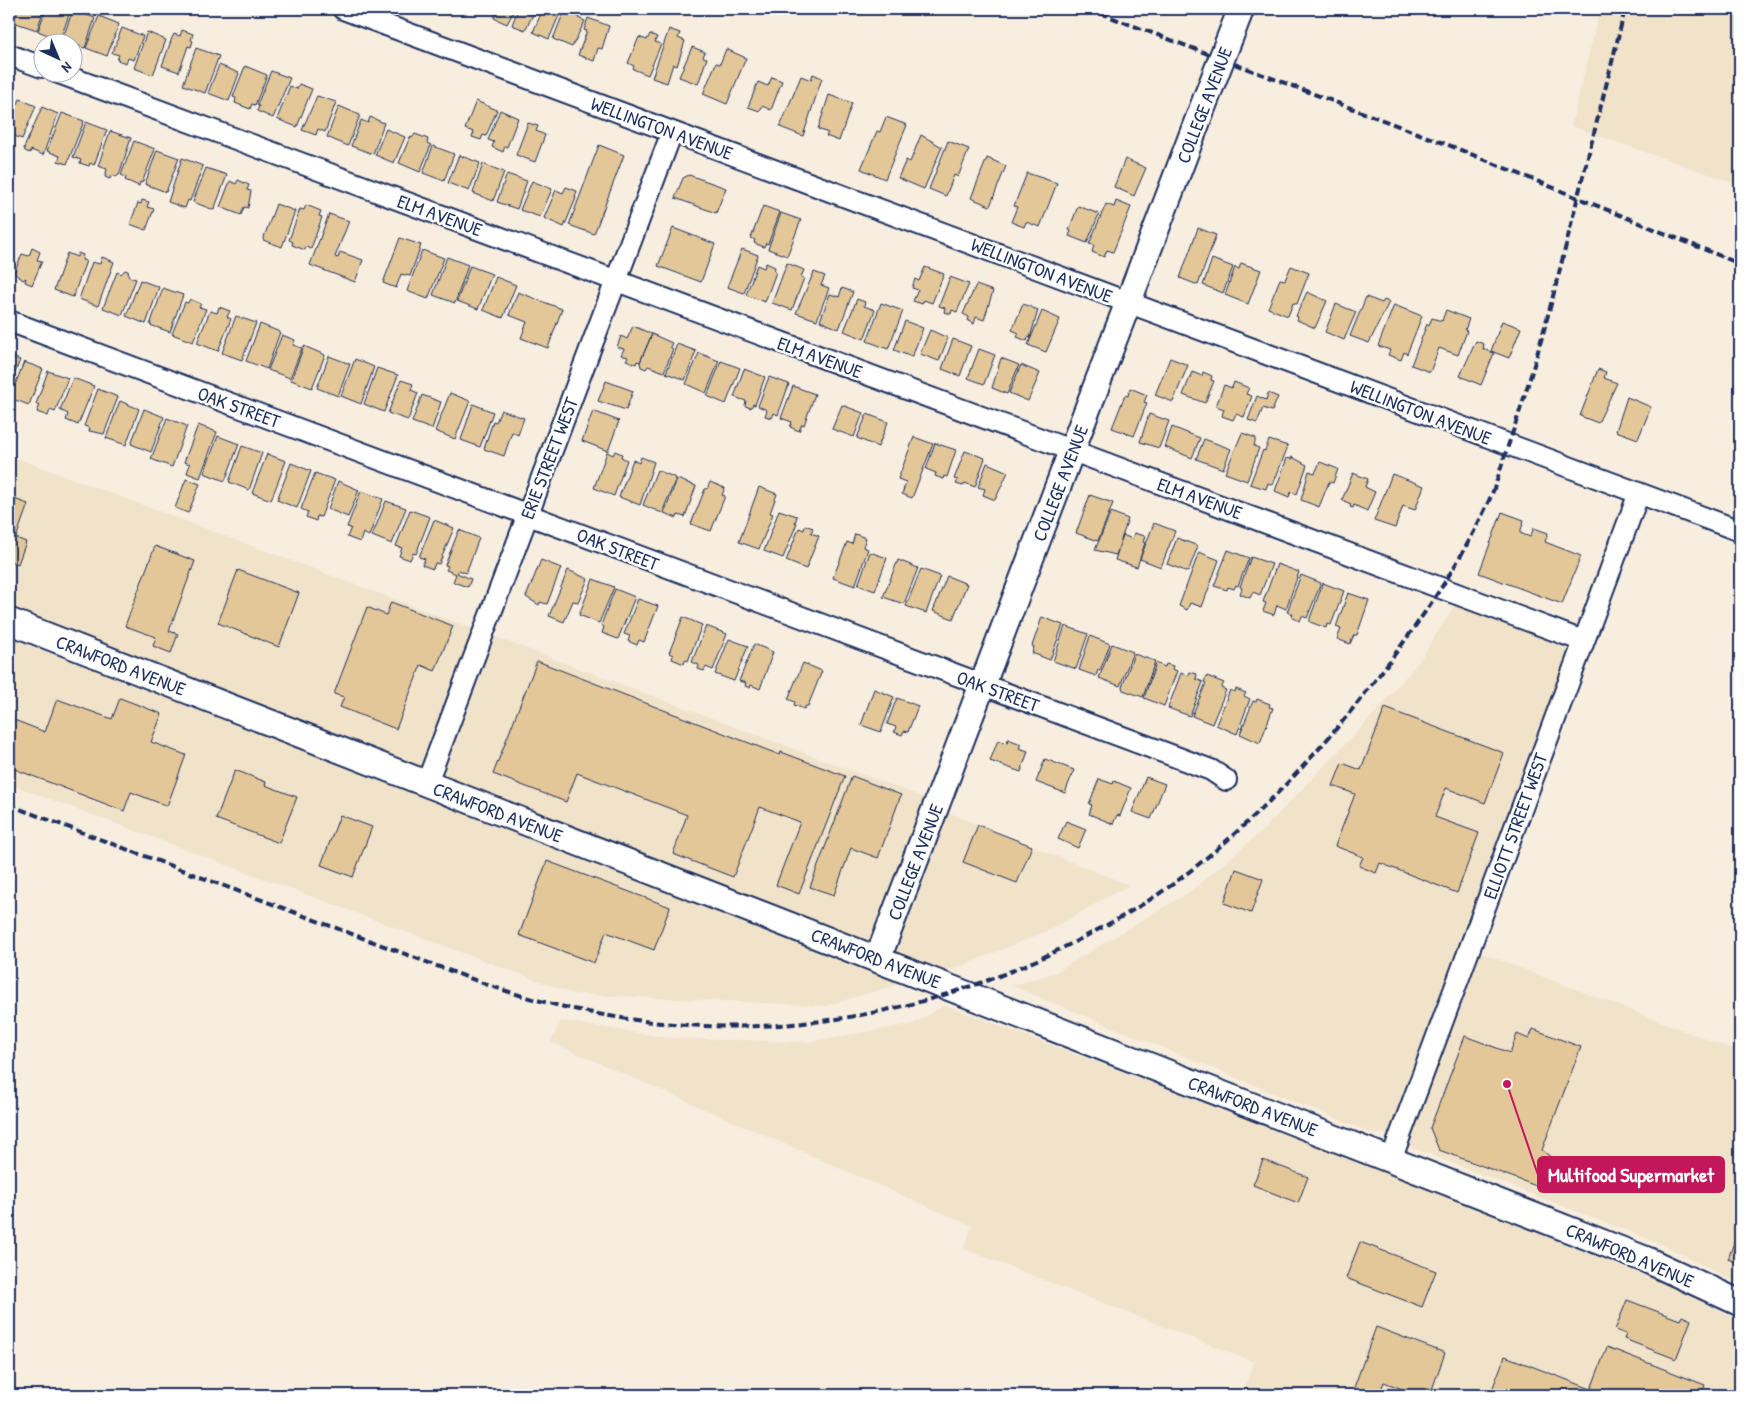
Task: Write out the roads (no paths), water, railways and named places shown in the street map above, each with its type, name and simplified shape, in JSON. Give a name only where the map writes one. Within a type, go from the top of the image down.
[{"type":"street","name":"WELLINGTON AVENUE","points":[[343,9],[1740,532]]},
{"type":"street","name":"COLLEGE AVENUE","points":[[878,958],[1241,9]]},
{"type":"street","points":[[9,55],[32,63]]},
{"type":"street","name":"ELM AVENUE","points":[[82,82],[1583,641]]},
{"type":"street","name":"ERIE STREET WEST","points":[[426,785],[672,132]]},
{"type":"street","name":"OAK STREET","points":[[9,321],[1211,770],[1226,780]]},
{"type":"street","name":"ELLIOTT STREET WEST","points":[[1391,1160],[1639,493]]},
{"type":"street","name":"CRAWFORD AVENUE","points":[[9,621],[426,785],[878,958],[1648,1260],[1740,1303]]},
{"type":"railway","points":[[1089,9],[1446,144],[1740,264]]},
{"type":"railway","points":[[9,805],[485,984],[561,1006],[638,1020],[714,1026],[790,1024],[865,1014],[939,996],[1012,971],[1084,937],[1134,910],[1181,878],[1258,813],[1282,789],[1370,687],[1421,618],[1466,547],[1493,490],[1532,372],[1560,271],[1625,9]]},
{"type":"place","name":"Multifood Supermarket","points":[[1507,1084]]}]
